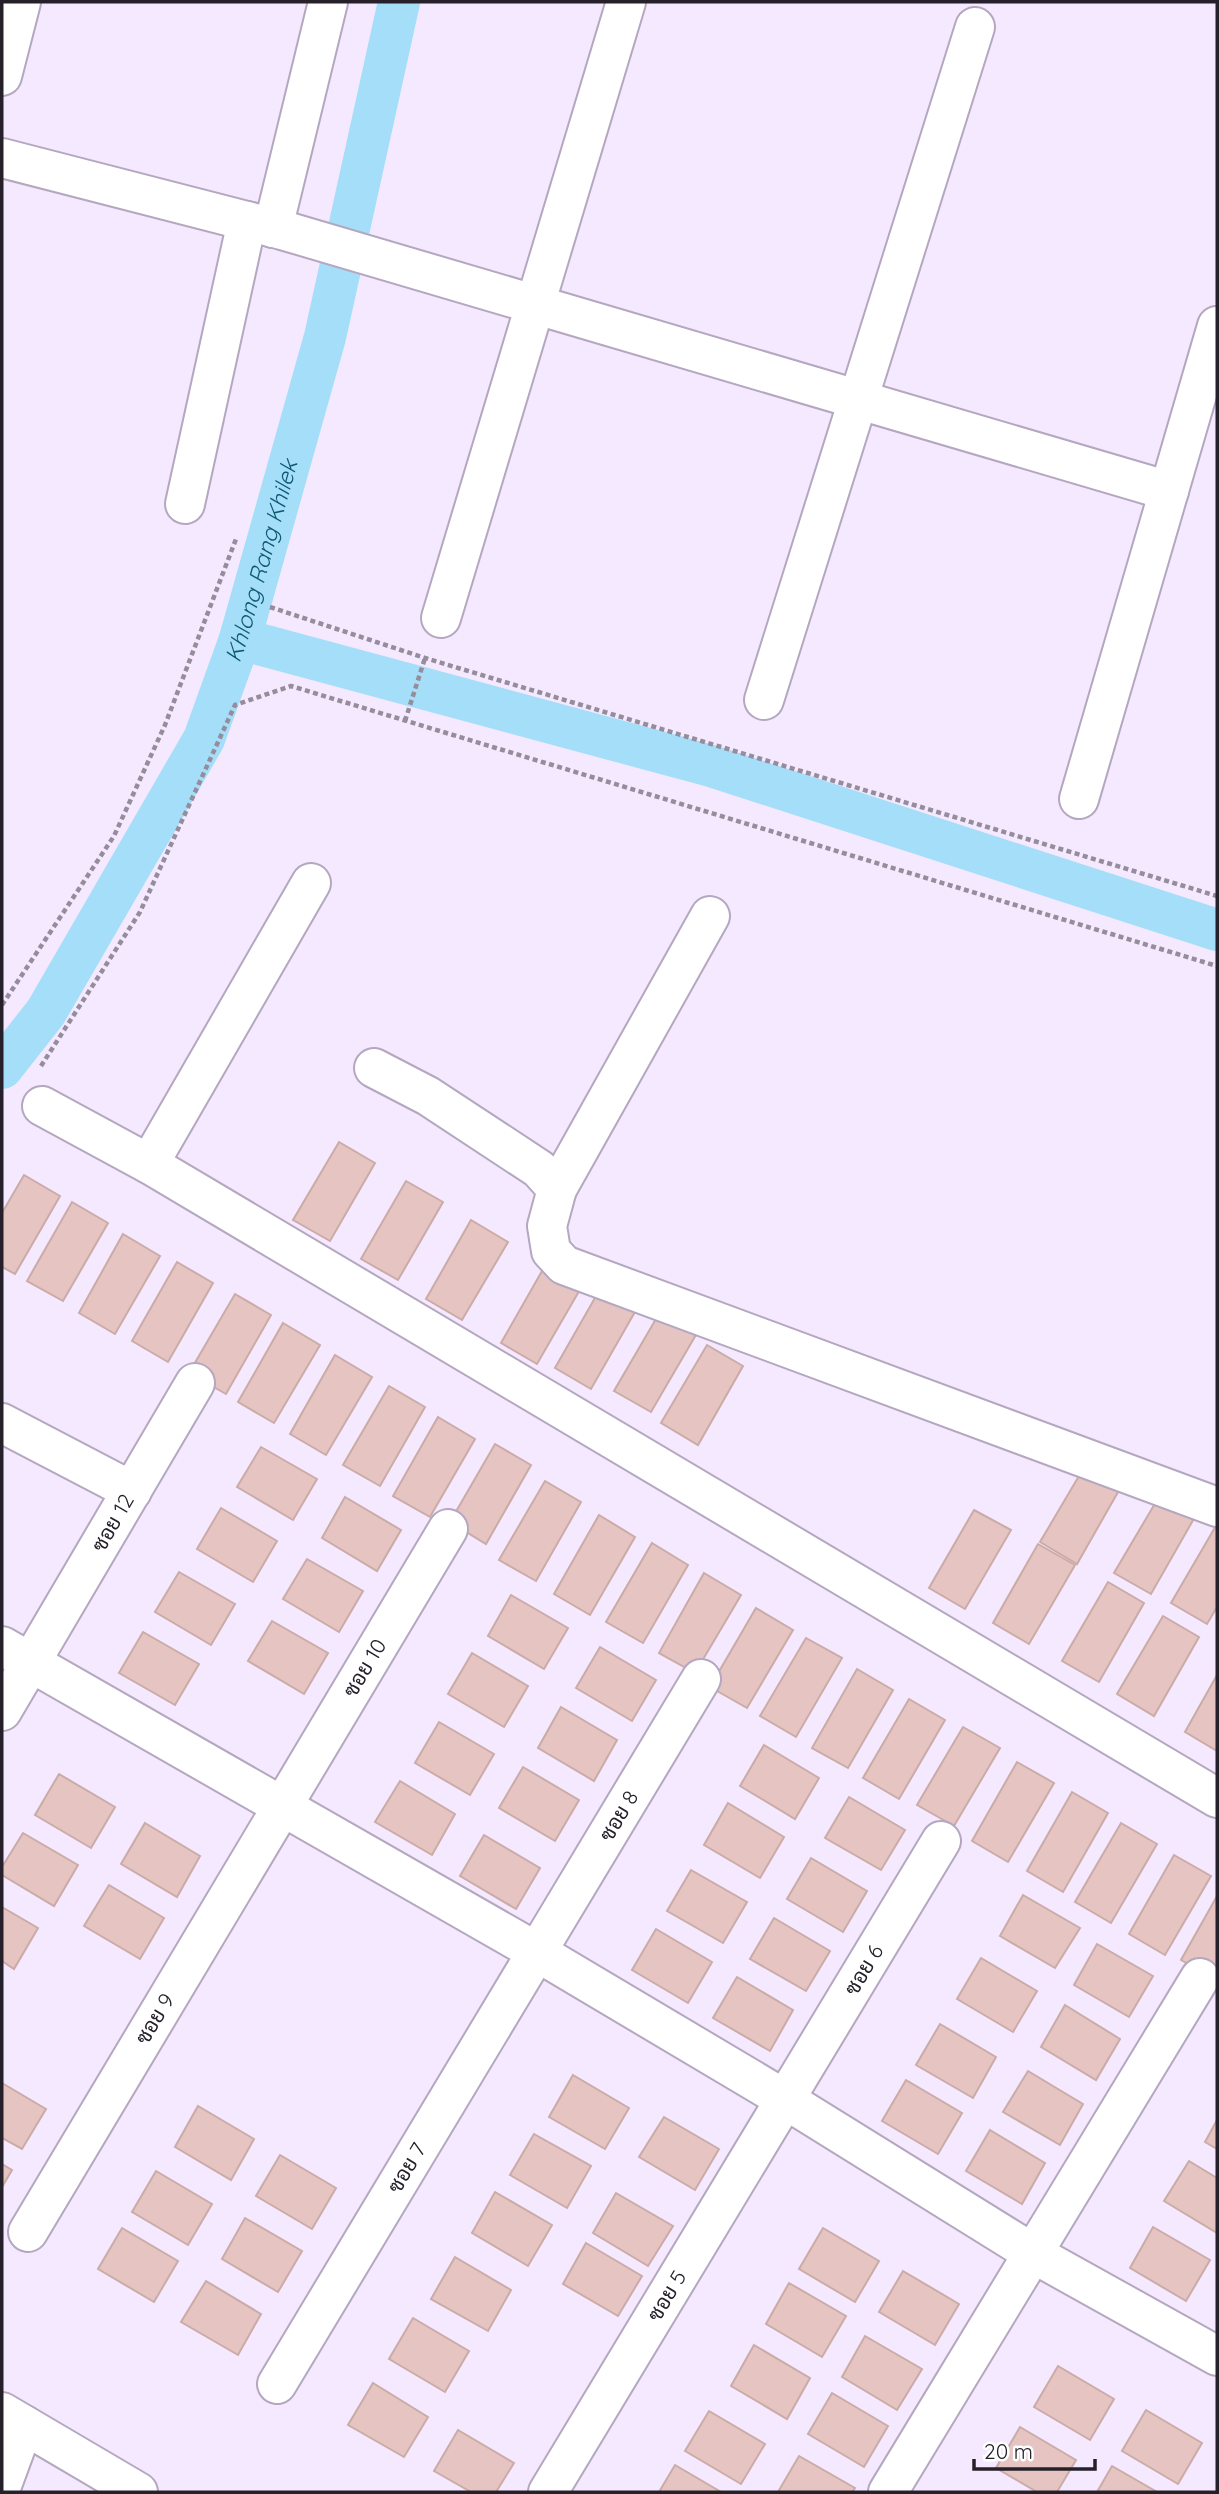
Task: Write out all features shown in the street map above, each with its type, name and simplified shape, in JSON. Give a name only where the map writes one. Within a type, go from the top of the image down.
[{"type":"street","points":[[2,76],[21,2]]},
{"type":"street","points":[[185,504],[267,227],[328,2]]},
{"type":"street","points":[[440,618],[626,2]]},
{"type":"street","points":[[764,700],[975,27]]},
{"type":"street","points":[[2,158],[267,227],[1169,491]]},
{"type":"street","points":[[1079,799],[1217,326]]},
{"type":"street","points":[[149,1164],[311,883]]},
{"type":"street","points":[[710,916],[557,1189],[547,1226],[551,1251],[564,1265],[1217,1507]]},
{"type":"street","points":[[374,1068],[428,1096],[539,1168],[557,1189]]},
{"type":"street","points":[[42,1106],[149,1164],[1217,1798]]},
{"type":"street","name":"ซอย 12","points":[[2,1711],[16,1655],[132,1491],[195,1383]]},
{"type":"street","points":[[2,1423],[132,1491]]},
{"type":"street","name":"ซอย 10","points":[[282,1806],[449,1529]]},
{"type":"street","points":[[16,1655],[537,1952],[786,2100],[1034,2254],[1217,2356]]},
{"type":"street","name":"ซอย 8","points":[[537,1952],[701,1679]]},
{"type":"street","name":"ซอย 9","points":[[28,2232],[282,1806]]},
{"type":"street","name":"ซอย 6","points":[[786,2100],[941,1841]]},
{"type":"street","name":"ซอย 7","points":[[277,2384],[537,1952]]},
{"type":"street","points":[[888,2492],[1200,1978]]},
{"type":"street","name":"ซอย 5","points":[[548,2492],[786,2100]]},
{"type":"street","points":[[2,2485],[13,2419],[138,2492]]},
{"type":"path","points":[[2,1005],[114,836],[165,724],[236,539]]},
{"type":"path","points":[[270,607],[425,658],[1217,896]]},
{"type":"path","points":[[405,721],[425,658]]},
{"type":"path","points":[[39,1068],[140,912],[235,705],[291,686],[1217,966]]},
{"type":"building","points":[[339,1142],[375,1163],[330,1241],[293,1220]]},
{"type":"building","points":[[24,1175],[60,1196],[15,1274],[2,1267],[2,1213]]},
{"type":"building","points":[[406,1181],[443,1202],[398,1280],[361,1259]]},
{"type":"building","points":[[72,1202],[108,1223],[63,1301],[27,1281]]},
{"type":"building","points":[[471,1220],[508,1242],[462,1320],[426,1299]]},
{"type":"building","points":[[123,1234],[160,1256],[115,1334],[79,1313]]},
{"type":"building","points":[[177,1262],[213,1283],[168,1362],[132,1341]]},
{"type":"building","points":[[546,1264],[582,1286],[537,1364],[501,1343]]},
{"type":"building","points":[[600,1289],[636,1310],[591,1389],[555,1368]]},
{"type":"building","points":[[235,1294],[271,1315],[226,1394],[189,1373]]},
{"type":"building","points":[[660,1312],[697,1333],[651,1412],[614,1391]]},
{"type":"building","points":[[283,1323],[320,1345],[274,1423],[238,1402]]},
{"type":"building","points":[[707,1345],[743,1366],[698,1445],[661,1423]]},
{"type":"building","points":[[335,1355],[372,1377],[326,1455],[290,1434]]},
{"type":"building","points":[[389,1386],[425,1407],[380,1486],[343,1465]]},
{"type":"building","points":[[438,1417],[475,1439],[430,1517],[393,1496]]},
{"type":"building","points":[[495,1444],[531,1465],[486,1544],[450,1522]]},
{"type":"building","points":[[261,1447],[317,1479],[293,1520],[237,1487]]},
{"type":"building","points":[[1086,1464],[1122,1485],[1077,1564],[1040,1542]]},
{"type":"building","points":[[545,1481],[581,1502],[536,1581],[499,1560]]},
{"type":"building","points":[[1160,1495],[1196,1515],[1151,1594],[1114,1573]]},
{"type":"building","points":[[345,1497],[401,1530],[377,1571],[322,1538]]},
{"type":"building","points":[[221,1508],[277,1541],[253,1582],[197,1549]]},
{"type":"building","points":[[974,1510],[1011,1530],[965,1609],[929,1588]]},
{"type":"building","points":[[599,1515],[635,1537],[590,1615],[554,1594]]},
{"type":"building","points":[[1217,1524],[1217,1607],[1207,1624],[1171,1603]]},
{"type":"building","points":[[652,1543],[688,1565],[643,1643],[606,1622]]},
{"type":"building","points":[[1038,1544],[1075,1565],[1029,1644],[993,1623]]},
{"type":"building","points":[[307,1559],[363,1591],[339,1632],[283,1599]]},
{"type":"building","points":[[179,1572],[235,1604],[211,1645],[155,1612]]},
{"type":"building","points":[[704,1573],[741,1595],[695,1673],[659,1653]]},
{"type":"building","points":[[1108,1582],[1144,1603],[1099,1682],[1062,1661]]},
{"type":"building","points":[[511,1595],[568,1628],[544,1669],[488,1636]]},
{"type":"building","points":[[756,1608],[793,1630],[747,1708],[710,1687]]},
{"type":"building","points":[[1163,1616],[1199,1637],[1154,1716],[1117,1694]]},
{"type":"building","points":[[272,1621],[328,1653],[304,1694],[248,1661]]},
{"type":"building","points":[[143,1632],[199,1664],[175,1705],[119,1673]]},
{"type":"building","points":[[806,1638],[842,1658],[796,1737],[760,1716]]},
{"type":"building","points":[[600,1647],[656,1680],[632,1721],[576,1688]]},
{"type":"building","points":[[472,1653],[528,1686],[504,1727],[448,1694]]},
{"type":"building","points":[[857,1669],[893,1690],[848,1768],[812,1748]]},
{"type":"building","points":[[1217,1675],[1217,1751],[1185,1732]]},
{"type":"building","points":[[909,1699],[945,1720],[899,1799],[863,1778]]},
{"type":"building","points":[[561,1707],[617,1740],[594,1781],[538,1748]]},
{"type":"building","points":[[439,1722],[494,1754],[470,1795],[415,1763]]},
{"type":"building","points":[[963,1727],[1000,1748],[954,1826],[917,1805]]},
{"type":"building","points":[[764,1745],[819,1778],[795,1819],[740,1786]]},
{"type":"building","points":[[1017,1762],[1054,1783],[1008,1862],[972,1841]]},
{"type":"building","points":[[523,1767],[579,1800],[555,1841],[499,1808]]},
{"type":"building","points":[[59,1774],[115,1807],[91,1848],[35,1815]]},
{"type":"building","points":[[400,1781],[455,1814],[432,1855],[375,1822]]},
{"type":"building","points":[[1072,1792],[1108,1813],[1063,1892],[1027,1871]]},
{"type":"building","points":[[849,1797],[905,1830],[881,1870],[825,1838]]},
{"type":"building","points":[[728,1803],[784,1837],[760,1878],[704,1845]]},
{"type":"building","points":[[145,1823],[200,1856],[177,1897],[121,1864]]},
{"type":"building","points":[[1121,1823],[1157,1844],[1111,1923],[1075,1902]]},
{"type":"building","points":[[23,1833],[78,1865],[54,1906],[2,1875],[2,1867]]},
{"type":"building","points":[[484,1835],[540,1868],[516,1909],[460,1876]]},
{"type":"building","points":[[1174,1855],[1211,1876],[1165,1955],[1129,1934]]},
{"type":"building","points":[[811,1858],[867,1891],[843,1932],[787,1899]]},
{"type":"building","points":[[691,1870],[747,1902],[723,1943],[667,1911]]},
{"type":"building","points":[[109,1885],[164,1918],[140,1959],[84,1926]]},
{"type":"building","points":[[1023,1895],[1080,1928],[1055,1968],[1000,1936]]},
{"type":"building","points":[[1217,1896],[1217,1981],[1181,1960]]},
{"type":"building","points":[[2,1907],[38,1928],[14,1969],[2,1961]]},
{"type":"building","points":[[774,1918],[830,1951],[806,1991],[750,1959]]},
{"type":"building","points":[[656,1929],[712,1962],[688,2003],[632,1970]]},
{"type":"building","points":[[1097,1944],[1153,1976],[1129,2017],[1074,1985]]},
{"type":"building","points":[[981,1958],[1037,1991],[1013,2032],[957,1999]]},
{"type":"building","points":[[737,1977],[793,2010],[770,2051],[713,2018]]},
{"type":"building","points":[[1065,2005],[1120,2039],[1096,2080],[1041,2047]]},
{"type":"building","points":[[940,2024],[996,2057],[973,2098],[916,2065]]},
{"type":"building","points":[[1028,2071],[1083,2104],[1060,2145],[1003,2112]]},
{"type":"building","points":[[573,2075],[629,2108],[605,2149],[549,2117]]},
{"type":"building","points":[[906,2080],[962,2113],[938,2154],[882,2121]]},
{"type":"building","points":[[2,2083],[46,2109],[22,2149],[2,2138]]},
{"type":"building","points":[[198,2106],[254,2139],[231,2180],[175,2147]]},
{"type":"building","points":[[664,2117],[719,2149],[695,2190],[639,2157]]},
{"type":"building","points":[[1217,2120],[1217,2149],[1205,2142]]},
{"type":"building","points":[[990,2130],[1045,2163],[1022,2204],[966,2171]]},
{"type":"building","points":[[534,2134],[591,2166],[567,2208],[510,2175]]},
{"type":"building","points":[[280,2155],[336,2188],[312,2229],[256,2196]]},
{"type":"building","points":[[1189,2161],[1217,2178],[1217,2233],[1164,2201]]},
{"type":"building","points":[[2,2164],[12,2170],[2,2187]]},
{"type":"building","points":[[156,2171],[212,2204],[188,2245],[132,2212]]},
{"type":"building","points":[[495,2192],[552,2225],[528,2266],[472,2233]]},
{"type":"building","points":[[616,2193],[673,2226],[648,2266],[593,2233]]},
{"type":"building","points":[[245,2218],[302,2251],[278,2292],[222,2259]]},
{"type":"building","points":[[1153,2227],[1210,2260],[1186,2301],[1130,2268]]},
{"type":"building","points":[[122,2228],[178,2261],[154,2302],[98,2269]]},
{"type":"building","points":[[823,2228],[879,2261],[855,2302],[799,2269]]},
{"type":"building","points":[[586,2243],[642,2276],[618,2316],[563,2284]]},
{"type":"building","points":[[455,2257],[511,2290],[488,2331],[431,2299]]},
{"type":"building","points":[[903,2271],[959,2304],[935,2345],[879,2312]]},
{"type":"building","points":[[206,2281],[261,2314],[238,2355],[181,2322]]},
{"type":"building","points":[[789,2283],[846,2316],[822,2357],[766,2324]]},
{"type":"building","points":[[413,2318],[469,2351],[445,2392],[389,2359]]},
{"type":"building","points":[[865,2336],[922,2369],[897,2410],[842,2377]]},
{"type":"building","points":[[754,2345],[810,2378],[787,2419],[731,2386]]},
{"type":"building","points":[[1058,2366],[1114,2399],[1090,2440],[1034,2407]]},
{"type":"building","points":[[373,2383],[428,2417],[404,2457],[348,2425]]},
{"type":"building","points":[[832,2393],[888,2426],[864,2467],[808,2434]]},
{"type":"building","points":[[1146,2410],[1202,2443],[1178,2484],[1122,2451]]},
{"type":"building","points":[[709,2411],[765,2444],[741,2484],[685,2451]]},
{"type":"building","points":[[1020,2427],[1076,2460],[1057,2492],[1037,2492],[996,2468]]},
{"type":"building","points":[[458,2430],[514,2463],[496,2492],[471,2492],[434,2471]]},
{"type":"building","points":[[799,2456],[855,2488],[852,2492],[778,2492]]},
{"type":"building","points":[[675,2465],[721,2492],[659,2492]]},
{"type":"building","points":[[1112,2466],[1157,2492],[1097,2492]]},
{"type":"waterway","name":"Khlong Rang Khilek","points":[[2,1068],[46,1012],[204,739],[240,639],[325,337],[399,2]]},
{"type":"waterway","points":[[240,639],[711,766],[1217,930]]}]
